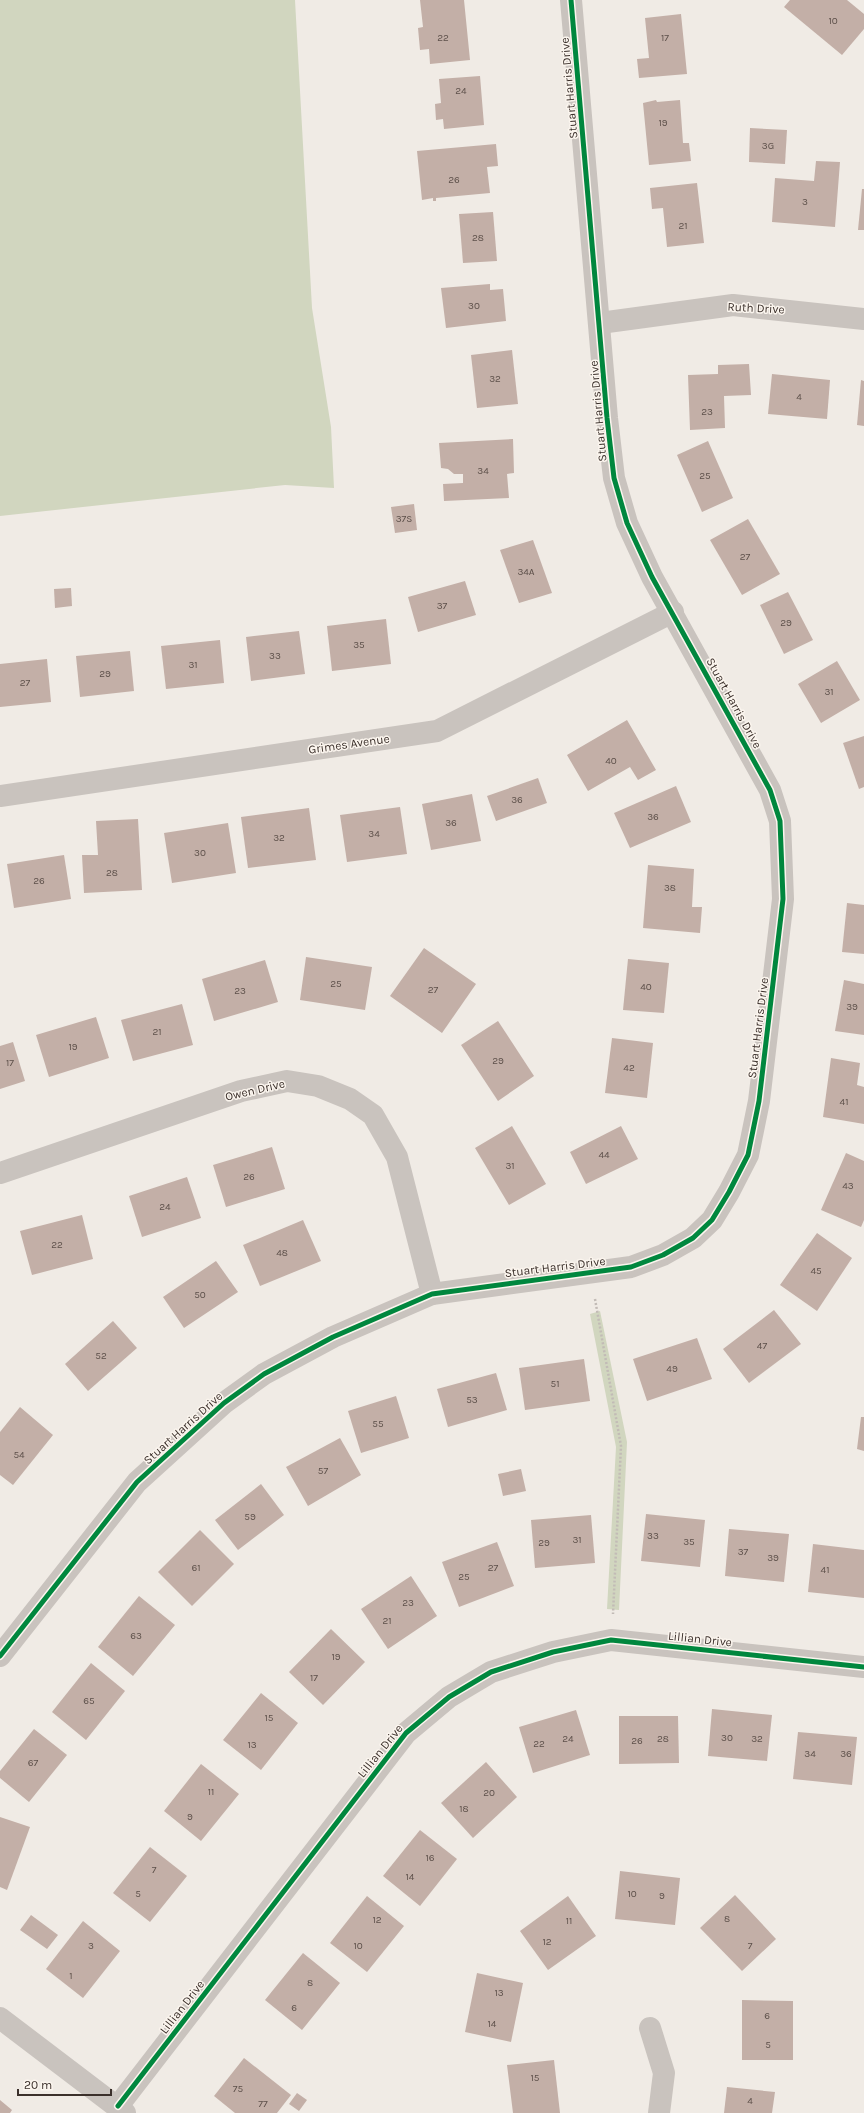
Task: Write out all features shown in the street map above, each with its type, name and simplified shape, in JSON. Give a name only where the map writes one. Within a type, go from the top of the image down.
[{"type":"street","name":"Stuart Harris Drive","points":[[0,1656],[137,1482],[224,1403],[264,1374],[333,1337],[432,1294],[502,1283],[631,1267],[663,1255],[693,1238],[712,1220],[730,1192],[748,1155],[759,1101],[783,899],[780,821],[770,790],[652,577],[628,523],[614,478],[607,418],[571,0]]},
{"type":"street","name":"Ruth Drive","points":[[600,323],[733,305],[864,318]]},
{"type":"street","name":"Grimes Avenue","points":[[0,796],[437,731],[672,612]]},
{"type":"street","name":"Owen Drive","points":[[0,1173],[241,1091],[286,1081],[318,1086],[350,1099],[373,1115],[387,1138],[397,1157],[432,1294]]},
{"type":"street","name":"Lillian Drive","points":[[121,2110],[406,1733],[449,1697],[491,1672],[553,1652],[611,1640],[864,1667]]},
{"type":"street","points":[[0,2018],[121,2110]]},
{"type":"street","points":[[650,2028],[664,2074],[659,2113]]},
{"type":"path","points":[[590,1273],[621,1446],[611,1640]]},
{"type":"green space","points":[[0,0],[295,0],[312,308],[331,427],[334,488],[285,485],[0,516]]},
{"type":"green space","points":[[600,1311],[627,1442],[619,1610],[607,1609],[616,1447],[590,1314]]},
{"type":"building","points":[[420,0],[464,0],[470,60],[430,64],[429,49],[420,50],[418,28],[423,27]]},
{"type":"building","points":[[790,0],[847,0],[864,14],[864,29],[842,55],[784,7]]},
{"type":"building","points":[[681,14],[687,74],[639,78],[637,59],[649,58],[645,18]]},
{"type":"building","points":[[480,76],[484,125],[444,129],[443,119],[436,120],[435,104],[441,103],[439,79]]},
{"type":"building","points":[[656,100],[657,102],[680,100],[683,143],[689,143],[691,161],[649,165],[643,103]]},
{"type":"building","points":[[750,128],[787,130],[785,164],[749,162]]},
{"type":"building","points":[[496,144],[498,166],[487,167],[490,193],[436,198],[436,201],[433,201],[433,198],[422,200],[417,151]]},
{"type":"building","points":[[816,161],[840,162],[835,227],[772,222],[775,178],[814,181]]},
{"type":"building","points":[[697,183],[704,243],[667,247],[663,208],[652,209],[650,188]]},
{"type":"building","points":[[862,189],[864,189],[864,230],[858,230]]},
{"type":"building","points":[[493,212],[497,261],[463,263],[459,214]]},
{"type":"building","points":[[490,284],[490,290],[503,289],[506,321],[446,328],[441,288]]},
{"type":"building","points":[[512,350],[518,404],[477,408],[471,355]]},
{"type":"building","points":[[749,364],[751,395],[724,396],[725,428],[690,430],[688,375],[718,374],[718,365]]},
{"type":"building","points":[[772,374],[830,380],[827,419],[768,414]]},
{"type":"building","points":[[861,380],[864,381],[864,426],[857,425]]},
{"type":"building","points":[[513,439],[514,473],[507,474],[509,498],[444,501],[443,484],[463,483],[463,474],[454,474],[448,469],[441,468],[439,443]]},
{"type":"building","points":[[708,441],[733,498],[702,512],[677,455]]},
{"type":"building","points":[[414,504],[417,530],[395,533],[391,507]]},
{"type":"building","points":[[748,519],[780,574],[742,595],[710,540]]},
{"type":"building","points":[[533,540],[552,593],[519,603],[500,550]]},
{"type":"building","points":[[465,581],[476,615],[418,632],[408,597]]},
{"type":"building","points":[[71,588],[72,606],[55,608],[54,589]]},
{"type":"building","points":[[788,592],[813,640],[784,654],[760,605]]},
{"type":"building","points":[[386,619],[391,664],[332,671],[327,626]]},
{"type":"building","points":[[299,631],[305,674],[251,681],[246,637]]},
{"type":"building","points":[[220,640],[224,683],[166,689],[161,646]]},
{"type":"building","points":[[130,651],[134,691],[80,697],[76,656]]},
{"type":"building","points":[[47,659],[51,702],[0,707],[0,664]]},
{"type":"building","points":[[837,661],[860,700],[821,723],[798,684]]},
{"type":"building","points":[[627,720],[656,770],[638,780],[630,767],[588,791],[567,755]]},
{"type":"building","points":[[864,736],[864,787],[859,789],[843,743]]},
{"type":"building","points":[[538,778],[547,803],[496,821],[487,796]]},
{"type":"building","points":[[676,786],[691,822],[630,848],[614,813]]},
{"type":"building","points":[[472,794],[481,841],[431,850],[422,804]]},
{"type":"building","points":[[400,807],[407,854],[347,862],[340,815]]},
{"type":"building","points":[[309,808],[316,860],[248,868],[241,817]]},
{"type":"building","points":[[138,819],[142,890],[84,893],[82,855],[98,855],[96,821]]},
{"type":"building","points":[[228,823],[236,873],[172,883],[164,833]]},
{"type":"building","points":[[64,855],[71,899],[14,908],[7,864]]},
{"type":"building","points":[[648,865],[694,869],[692,907],[702,907],[700,933],[643,928]]},
{"type":"building","points":[[847,903],[864,905],[864,954],[842,952]]},
{"type":"building","points":[[424,948],[476,984],[442,1033],[390,996]]},
{"type":"building","points":[[306,957],[372,967],[365,1010],[300,1000]]},
{"type":"building","points":[[628,959],[669,963],[664,1013],[623,1010]]},
{"type":"building","points":[[265,960],[278,1002],[214,1021],[202,979]]},
{"type":"building","points":[[844,980],[864,984],[864,1035],[835,1031]]},
{"type":"building","points":[[182,1004],[193,1045],[133,1061],[121,1020]]},
{"type":"building","points":[[96,1017],[109,1058],[49,1077],[36,1035]]},
{"type":"building","points":[[498,1021],[534,1076],[498,1101],[461,1045]]},
{"type":"building","points":[[612,1038],[653,1043],[647,1098],[605,1093]]},
{"type":"building","points":[[13,1042],[25,1081],[0,1089],[0,1046]]},
{"type":"building","points":[[831,1058],[860,1063],[857,1085],[864,1087],[864,1124],[823,1117]]},
{"type":"building","points":[[512,1126],[546,1184],[509,1205],[475,1148]]},
{"type":"building","points":[[621,1126],[638,1159],[586,1184],[570,1152]]},
{"type":"building","points":[[272,1147],[285,1189],[226,1207],[213,1165]]},
{"type":"building","points":[[846,1153],[864,1161],[864,1220],[861,1227],[821,1210]]},
{"type":"building","points":[[187,1177],[201,1218],[142,1237],[129,1196]]},
{"type":"building","points":[[82,1215],[93,1259],[32,1275],[20,1231]]},
{"type":"building","points":[[303,1220],[321,1261],[260,1286],[243,1245]]},
{"type":"building","points":[[817,1233],[852,1258],[817,1311],[780,1285]]},
{"type":"building","points":[[216,1261],[238,1292],[184,1328],[163,1297]]},
{"type":"building","points":[[774,1310],[801,1344],[749,1383],[723,1349]]},
{"type":"building","points":[[113,1321],[137,1348],[88,1391],[65,1364]]},
{"type":"building","points":[[697,1338],[712,1379],[647,1401],[633,1359]]},
{"type":"building","points":[[584,1359],[590,1401],[525,1410],[519,1368]]},
{"type":"building","points":[[496,1373],[507,1410],[448,1427],[437,1389]]},
{"type":"building","points":[[396,1396],[409,1438],[361,1453],[348,1411]]},
{"type":"building","points":[[20,1407],[53,1435],[13,1485],[0,1475],[0,1432]]},
{"type":"building","points":[[861,1417],[864,1417],[864,1451],[857,1449]]},
{"type":"building","points":[[340,1438],[361,1475],[308,1506],[286,1467]]},
{"type":"building","points":[[521,1469],[526,1491],[503,1496],[498,1474]]},
{"type":"building","points":[[261,1484],[284,1515],[238,1550],[215,1520]]},
{"type":"building","points":[[646,1514],[705,1520],[700,1567],[641,1561]]},
{"type":"building","points":[[591,1515],[595,1563],[535,1568],[531,1520]]},
{"type":"building","points":[[729,1529],[789,1534],[784,1582],[725,1576]]},
{"type":"building","points":[[200,1530],[234,1564],[192,1606],[158,1572]]},
{"type":"building","points":[[497,1542],[514,1586],[459,1607],[442,1562]]},
{"type":"building","points":[[813,1544],[864,1550],[864,1598],[808,1592]]},
{"type":"building","points":[[411,1576],[437,1616],[388,1649],[361,1609]]},
{"type":"building","points":[[139,1596],[175,1625],[133,1676],[98,1647]]},
{"type":"building","points":[[331,1629],[365,1662],[323,1705],[289,1672]]},
{"type":"building","points":[[91,1663],[125,1691],[86,1740],[52,1712]]},
{"type":"building","points":[[261,1693],[298,1723],[261,1770],[223,1740]]},
{"type":"building","points":[[712,1709],[772,1715],[767,1761],[708,1756]]},
{"type":"building","points":[[576,1710],[590,1755],[533,1773],[519,1727]]},
{"type":"building","points":[[619,1716],[678,1716],[679,1763],[619,1764]]},
{"type":"building","points":[[34,1729],[67,1755],[29,1802],[0,1778],[0,1771]]},
{"type":"building","points":[[798,1732],[857,1737],[852,1785],[793,1779]]},
{"type":"building","points":[[486,1762],[517,1797],[473,1838],[441,1803]]},
{"type":"building","points":[[201,1764],[239,1794],[201,1841],[164,1811]]},
{"type":"building","points":[[0,1817],[30,1827],[7,1890],[0,1887]]},
{"type":"building","points":[[420,1830],[457,1859],[420,1906],[383,1876]]},
{"type":"building","points":[[150,1847],[187,1876],[150,1922],[113,1893]]},
{"type":"building","points":[[620,1871],[680,1878],[675,1925],[615,1919]]},
{"type":"building","points":[[735,1895],[776,1939],[742,1971],[700,1928]]},
{"type":"building","points":[[367,1896],[404,1926],[367,1972],[330,1943]]},
{"type":"building","points":[[568,1896],[596,1936],[548,1970],[520,1931]]},
{"type":"building","points":[[31,1915],[58,1935],[47,1949],[20,1930]]},
{"type":"building","points":[[83,1921],[120,1951],[83,1998],[46,1969]]},
{"type":"building","points":[[303,1953],[340,1983],[302,2030],[265,2000]]},
{"type":"building","points":[[477,1973],[523,1983],[511,2042],[465,2032]]},
{"type":"building","points":[[742,2000],[793,2001],[793,2060],[742,2060]]},
{"type":"building","points":[[244,2058],[291,2095],[277,2113],[235,2113],[214,2096]]},
{"type":"building","points":[[554,2060],[560,2113],[513,2113],[507,2065]]},
{"type":"building","points":[[727,2087],[775,2092],[772,2113],[724,2113]]},
{"type":"building","points":[[297,2093],[307,2100],[299,2111],[289,2104]]},
{"type":"building","points":[[0,2100],[12,2110],[10,2113],[0,2113]]},
{"type":"cycle path","points":[[0,1656],[137,1482],[224,1403],[264,1374],[333,1337],[432,1294],[631,1267],[663,1255],[693,1238],[712,1220],[729,1192],[748,1155],[759,1101],[783,899],[780,821],[770,790],[652,577],[627,523],[614,478],[607,418],[571,0]]},
{"type":"cycle path","points":[[118,2106],[406,1733],[449,1697],[491,1672],[553,1652],[611,1640],[864,1667]]}]
